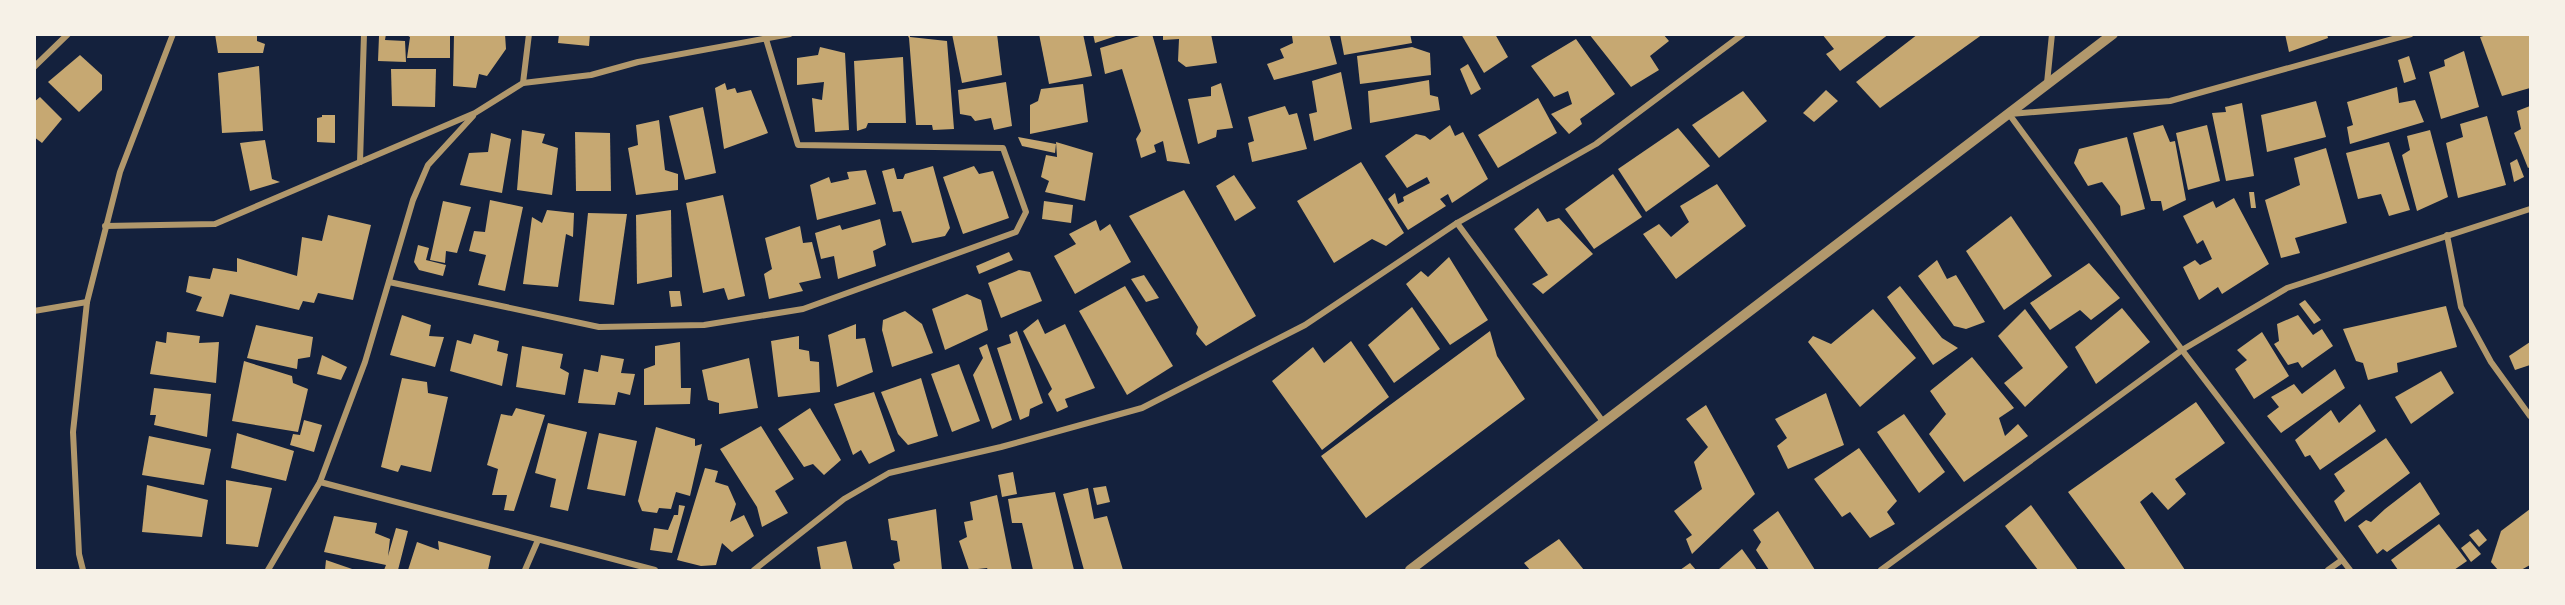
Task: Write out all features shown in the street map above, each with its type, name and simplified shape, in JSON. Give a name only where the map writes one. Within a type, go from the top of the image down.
[{"type":"street","points":[[34,67],[68,34]]},
{"type":"street","points":[[83,570],[79,554],[73,432],[87,302],[120,172],[173,34]]},
{"type":"street","points":[[360,162],[364,34]]},
{"type":"street","points":[[523,83],[529,34]]},
{"type":"street","points":[[105,226],[215,224],[475,113],[523,83],[591,75],[638,62],[790,34]]},
{"type":"street","points":[[754,570],[844,499],[889,472],[1001,447],[1143,408],[1305,324],[1457,223],[1596,144],[1743,34]]},
{"type":"street","points":[[2047,83],[2052,34]]},
{"type":"street","points":[[1410,570],[2113,34]]},
{"type":"street","points":[[2009,114],[2170,101],[2411,34]]},
{"type":"street","points":[[389,282],[599,327],[704,325],[803,309],[1016,232],[1026,212],[1003,148],[798,145],[766,39]]},
{"type":"street","points":[[268,570],[320,482],[365,362],[413,200],[428,165],[475,113]]},
{"type":"street","points":[[2009,114],[2182,350],[2350,570]]},
{"type":"street","points":[[1881,570],[2182,350],[2287,288],[2530,208]]},
{"type":"street","points":[[1457,223],[1604,423]]},
{"type":"street","points":[[2447,235],[2461,307],[2491,362],[2530,416]]},
{"type":"street","points":[[34,311],[87,302]]},
{"type":"street","points":[[320,482],[655,570]]},
{"type":"street","points":[[525,570],[538,540]]},
{"type":"street","points":[[2328,570],[2342,560]]},
{"type":"building","points":[[215,34],[257,34],[257,41],[265,44],[263,53],[218,53]]},
{"type":"building","points":[[386,34],[385,40],[405,41],[406,62],[378,61],[379,36]]},
{"type":"building","points":[[405,34],[450,34],[450,58],[407,58],[410,37]]},
{"type":"building","points":[[454,34],[505,34],[506,49],[487,76],[479,74],[476,88],[453,86]]},
{"type":"building","points":[[559,34],[590,34],[589,46],[558,43]]},
{"type":"building","points":[[907,34],[910,34],[910,37],[947,41],[954,129],[933,130],[932,125],[916,125]]},
{"type":"building","points":[[952,34],[997,34],[1002,75],[962,83]]},
{"type":"building","points":[[1039,34],[1083,34],[1092,76],[1049,84]]},
{"type":"building","points":[[1093,34],[1119,34],[1119,35],[1095,43]]},
{"type":"building","points":[[1152,34],[1190,164],[1167,161],[1163,141],[1154,145],[1156,152],[1141,158],[1136,139],[1141,131],[1122,69],[1105,74],[1100,48]]},
{"type":"building","points":[[1163,34],[1211,34],[1217,63],[1186,67],[1178,61],[1179,39],[1163,40]]},
{"type":"building","points":[[1329,34],[1337,64],[1274,80],[1267,64],[1284,58],[1280,49],[1293,43],[1292,36]]},
{"type":"building","points":[[1340,34],[1410,34],[1412,43],[1344,55]]},
{"type":"building","points":[[1461,34],[1495,34],[1508,57],[1484,73]]},
{"type":"building","points":[[1589,34],[1663,34],[1669,41],[1650,56],[1659,70],[1631,87]]},
{"type":"building","points":[[1822,34],[1889,34],[1840,71],[1826,54],[1834,49]]},
{"type":"building","points":[[1918,34],[1983,34],[1880,108],[1856,82]]},
{"type":"building","points":[[2285,34],[2327,34],[2328,38],[2289,52]]},
{"type":"building","points":[[2490,34],[2529,34],[2530,88],[2502,96],[2480,37]]},
{"type":"building","points":[[1576,39],[1615,94],[1580,119],[1582,124],[1569,134],[1551,114],[1572,104],[1568,91],[1554,97],[1531,66]]},
{"type":"building","points":[[820,47],[845,53],[849,130],[815,132],[812,98],[822,100],[824,82],[797,85],[797,58],[818,55]]},
{"type":"building","points":[[1412,47],[1430,53],[1431,75],[1360,84],[1357,56]]},
{"type":"building","points":[[2464,51],[2479,107],[2441,119],[2429,72],[2445,66],[2444,60]]},
{"type":"building","points":[[80,55],[102,75],[102,90],[79,112],[48,82]]},
{"type":"building","points":[[2409,56],[2416,79],[2404,83],[2398,60]]},
{"type":"building","points":[[903,57],[906,123],[868,123],[866,128],[857,131],[854,61]]},
{"type":"building","points":[[1468,64],[1481,89],[1471,95],[1460,69]]},
{"type":"building","points":[[259,66],[263,131],[222,133],[218,73]]},
{"type":"building","points":[[391,69],[436,69],[435,107],[392,106]]},
{"type":"building","points":[[1341,72],[1352,129],[1314,141],[1309,114],[1317,112],[1312,81]]},
{"type":"building","points":[[1429,80],[1430,95],[1438,97],[1440,110],[1370,123],[1368,91]]},
{"type":"building","points":[[1006,82],[1012,126],[994,130],[991,118],[975,121],[971,116],[960,114],[958,90]]},
{"type":"building","points":[[725,83],[727,90],[735,88],[737,93],[751,90],[768,133],[724,149],[715,88]]},
{"type":"building","points":[[1221,83],[1233,128],[1217,130],[1216,137],[1198,144],[1188,99],[1211,96],[1211,87]]},
{"type":"building","points":[[1083,84],[1088,122],[1030,134],[1030,105],[1038,101],[1041,89]]},
{"type":"building","points":[[2397,87],[2399,103],[2415,100],[2424,122],[2350,144],[2347,127],[2353,125],[2347,102]]},
{"type":"building","points":[[1826,90],[1838,101],[1814,122],[1803,113]]},
{"type":"building","points":[[1743,91],[1767,121],[1719,158],[1692,125]]},
{"type":"building","points":[[40,97],[62,119],[42,143],[34,137],[34,102]]},
{"type":"building","points":[[1538,98],[1557,133],[1498,168],[1478,135]]},
{"type":"building","points":[[2316,101],[2326,137],[2267,152],[2261,115]]},
{"type":"building","points":[[2242,103],[2254,176],[2226,181],[2212,113],[2226,112],[2225,107]]},
{"type":"building","points":[[1285,106],[1289,115],[1297,113],[1307,149],[1252,162],[1248,143],[1254,141],[1248,117]]},
{"type":"building","points":[[2530,106],[2530,167],[2528,168],[2514,133],[2521,129],[2517,111]]},
{"type":"building","points":[[703,107],[716,173],[685,180],[669,116]]},
{"type":"building","points":[[322,115],[335,115],[335,143],[317,142],[317,118]]},
{"type":"building","points":[[2487,116],[2506,185],[2458,198],[2446,143],[2463,137],[2460,124]]},
{"type":"building","points":[[659,120],[665,170],[678,174],[678,190],[636,195],[628,148],[638,145],[636,125]]},
{"type":"building","points":[[1450,125],[1455,136],[1463,132],[1488,179],[1452,203],[1448,194],[1440,199],[1446,206],[1408,230],[1388,199],[1395,193],[1398,204],[1404,201],[1403,197],[1430,183],[1427,177],[1407,188],[1385,156],[1416,134],[1430,140]]},
{"type":"building","points":[[2163,125],[2170,142],[2175,141],[2186,200],[2163,211],[2161,201],[2151,201],[2133,133]]},
{"type":"building","points":[[2207,125],[2220,181],[2188,190],[2176,133]]},
{"type":"building","points":[[1678,128],[1710,166],[1646,212],[1618,169]]},
{"type":"building","points":[[522,130],[545,134],[542,143],[558,148],[552,195],[517,190]]},
{"type":"building","points":[[2430,130],[2448,197],[2417,211],[2402,155],[2410,150],[2407,136]]},
{"type":"building","points":[[575,132],[610,133],[611,191],[576,191]]},
{"type":"building","points":[[491,133],[511,139],[502,193],[460,185],[469,153],[488,152]]},
{"type":"building","points":[[1018,137],[1056,144],[1055,153],[1022,146]]},
{"type":"building","points":[[2127,137],[2145,209],[2121,216],[2120,206],[2102,182],[2088,186],[2074,163],[2079,149]]},
{"type":"building","points":[[265,140],[272,179],[280,182],[250,191],[240,143]]},
{"type":"building","points":[[1056,142],[1093,153],[1085,201],[1045,192],[1049,181],[1041,177],[1046,155],[1057,157]]},
{"type":"building","points":[[2389,142],[2410,210],[2389,216],[2381,194],[2358,199],[2346,153]]},
{"type":"building","points":[[2326,148],[2347,223],[2295,238],[2300,253],[2281,258],[2265,200],[2300,185],[2294,158]]},
{"type":"building","points":[[2517,159],[2524,177],[2514,182],[2510,163]]},
{"type":"building","points":[[1361,162],[1404,233],[1386,246],[1372,239],[1334,263],[1297,201]]},
{"type":"building","points":[[933,166],[950,228],[945,236],[912,243],[901,211],[893,212],[882,171],[894,168],[897,179],[903,179],[905,174]]},
{"type":"building","points":[[974,166],[979,174],[993,171],[1009,218],[963,234],[943,177]]},
{"type":"building","points":[[866,170],[876,204],[817,220],[810,185],[829,177],[831,183],[849,179],[847,172]]},
{"type":"building","points":[[1613,174],[1642,217],[1594,249],[1565,209]]},
{"type":"building","points":[[1234,175],[1256,208],[1235,221],[1216,186]]},
{"type":"building","points":[[1717,184],[1746,226],[1676,279],[1643,234],[1659,224],[1671,237],[1689,222],[1680,206]]},
{"type":"building","points":[[1184,190],[1256,316],[1206,346],[1196,334],[1198,327],[1129,216]]},
{"type":"building","points":[[2249,192],[2254,192],[2256,208],[2251,208]]},
{"type":"building","points":[[723,195],[745,296],[728,300],[724,288],[703,293],[686,203]]},
{"type":"building","points":[[2234,198],[2269,264],[2222,294],[2218,287],[2199,300],[2183,267],[2195,260],[2200,265],[2212,259],[2203,240],[2197,244],[2183,216],[2213,201],[2216,208]]},
{"type":"building","points":[[490,200],[523,207],[505,291],[478,285],[486,255],[469,251],[474,231],[485,232]]},
{"type":"building","points":[[443,201],[471,207],[457,253],[446,251],[445,263],[430,260]]},
{"type":"building","points":[[1044,201],[1073,205],[1071,223],[1042,219]]},
{"type":"building","points":[[1538,208],[1547,222],[1559,218],[1593,254],[1543,294],[1532,284],[1548,275],[1514,229]]},
{"type":"building","points":[[547,210],[574,213],[573,237],[566,234],[558,287],[523,284],[532,217],[542,223]]},
{"type":"building","points":[[671,210],[672,277],[637,284],[636,215]]},
{"type":"building","points":[[588,213],[627,214],[614,305],[579,301]]},
{"type":"building","points":[[328,215],[371,225],[353,300],[318,293],[314,303],[303,301],[299,310],[230,294],[223,317],[196,311],[202,297],[186,292],[189,276],[210,279],[213,268],[237,272],[237,258],[297,276],[302,237],[322,241]]},
{"type":"building","points":[[2011,216],[2052,276],[2004,310],[1966,251]]},
{"type":"building","points":[[880,219],[886,245],[873,251],[876,266],[838,279],[834,256],[821,259],[815,233],[840,225],[842,230]]},
{"type":"building","points":[[1096,220],[1100,231],[1110,224],[1131,262],[1075,294],[1054,256],[1076,244],[1069,234]]},
{"type":"building","points":[[800,226],[803,243],[812,242],[821,278],[799,283],[803,291],[769,299],[764,274],[772,269],[765,238]]},
{"type":"building","points":[[418,245],[429,248],[426,260],[446,265],[443,276],[419,270],[414,262]]},
{"type":"building","points":[[1009,252],[1013,260],[979,274],[976,266]]},
{"type":"building","points":[[1449,257],[1488,320],[1450,345],[1406,284],[1421,271],[1428,277]]},
{"type":"building","points":[[1937,260],[1947,279],[1956,275],[1985,322],[1966,329],[1954,326],[1918,276]]},
{"type":"building","points":[[2089,263],[2120,298],[2091,320],[2080,310],[2050,330],[2030,303]]},
{"type":"building","points":[[1019,270],[1030,272],[1042,301],[1001,318],[988,283]]},
{"type":"building","points":[[1144,275],[1159,298],[1146,302],[1131,279]]},
{"type":"building","points":[[1125,286],[1173,366],[1127,395],[1079,311]]},
{"type":"building","points":[[1900,286],[1942,338],[1958,348],[1933,365],[1887,297]]},
{"type":"building","points":[[669,291],[680,291],[682,306],[671,307]]},
{"type":"building","points":[[967,294],[981,300],[988,330],[945,350],[932,309]]},
{"type":"building","points":[[2305,300],[2321,320],[2314,324],[2299,304]]},
{"type":"building","points":[[2446,306],[2457,347],[2397,363],[2398,372],[2368,380],[2363,363],[2356,361],[2343,329]]},
{"type":"building","points":[[1412,307],[1440,349],[1394,383],[1368,345]]},
{"type":"building","points":[[2122,308],[2150,342],[2096,384],[2075,347]]},
{"type":"building","points":[[1873,309],[1916,358],[1860,407],[1808,342],[1813,336],[1831,344]]},
{"type":"building","points":[[2025,309],[2068,367],[2025,407],[2004,383],[2023,368],[1998,336]]},
{"type":"building","points":[[905,311],[922,324],[933,353],[892,367],[882,330],[883,320]]},
{"type":"building","points":[[402,315],[431,325],[429,336],[444,337],[435,367],[390,355]]},
{"type":"building","points":[[2298,315],[2313,335],[2322,329],[2333,346],[2302,368],[2298,362],[2288,365],[2274,344],[2279,341],[2277,324]]},
{"type":"building","points":[[1038,319],[1045,334],[1065,324],[1095,388],[1065,399],[1068,407],[1057,412],[1048,394],[1052,389],[1023,331]]},
{"type":"building","points":[[856,324],[856,339],[865,338],[873,372],[837,387],[828,335]]},
{"type":"building","points":[[256,325],[313,337],[310,357],[298,359],[297,369],[247,358]]},
{"type":"building","points":[[1017,331],[1043,403],[1030,409],[1029,416],[1020,420],[997,348],[1011,343],[1009,335]]},
{"type":"building","points":[[1490,331],[1497,356],[1525,399],[1366,518],[1321,456]]},
{"type":"building","points":[[167,332],[200,336],[199,343],[219,342],[216,383],[150,374],[156,341],[166,343]]},
{"type":"building","points":[[2262,332],[2289,376],[2254,399],[2235,369],[2247,360],[2237,350]]},
{"type":"building","points":[[474,334],[499,341],[497,351],[508,354],[502,386],[450,371],[457,340],[471,344]]},
{"type":"building","points":[[799,336],[799,349],[809,351],[810,361],[819,362],[820,392],[778,397],[771,341]]},
{"type":"building","points":[[1351,341],[1389,397],[1322,450],[1272,381],[1313,347],[1324,363]]},
{"type":"building","points":[[680,342],[681,388],[691,388],[690,404],[644,405],[644,369],[655,365],[655,346]]},
{"type":"building","points":[[2530,342],[2530,365],[2515,370],[2509,356]]},
{"type":"building","points":[[987,344],[1012,420],[992,429],[973,375],[983,358],[979,348]]},
{"type":"building","points":[[522,346],[563,354],[560,368],[569,373],[565,395],[516,387]]},
{"type":"building","points":[[322,355],[347,367],[341,380],[317,374]]},
{"type":"building","points":[[601,355],[624,359],[621,373],[635,374],[630,395],[618,392],[615,405],[578,403],[584,369],[598,372]]},
{"type":"building","points":[[1972,357],[2014,408],[1999,418],[2005,436],[2018,424],[2028,436],[1964,482],[1929,434],[1946,414],[1930,391]]},
{"type":"building","points":[[749,358],[758,408],[719,414],[719,403],[708,400],[702,370]]},
{"type":"building","points":[[244,361],[292,376],[293,383],[308,389],[298,432],[232,421]]},
{"type":"building","points":[[959,364],[980,421],[952,432],[931,374]]},
{"type":"building","points":[[2335,369],[2345,388],[2281,433],[2267,416],[2279,407],[2271,397],[2294,384],[2302,394]]},
{"type":"building","points":[[2441,371],[2454,393],[2411,424],[2395,397]]},
{"type":"building","points":[[402,378],[427,382],[428,393],[448,397],[431,472],[401,465],[398,472],[381,467]]},
{"type":"building","points":[[921,378],[938,436],[908,445],[898,434],[881,392]]},
{"type":"building","points":[[154,388],[211,394],[207,437],[154,425],[156,415],[150,415]]},
{"type":"building","points":[[874,392],[895,451],[869,464],[861,450],[853,455],[834,404]]},
{"type":"building","points":[[1826,393],[1844,445],[1788,469],[1777,446],[1787,438],[1775,419]]},
{"type":"building","points":[[2196,402],[2225,443],[2175,479],[2186,494],[2168,510],[2152,492],[2140,502],[2185,570],[2126,570],[2068,492]]},
{"type":"building","points":[[2360,404],[2376,431],[2320,470],[2310,455],[2305,457],[2295,440],[2331,410],[2339,423]]},
{"type":"building","points":[[1706,405],[1755,494],[1692,554],[1686,539],[1692,535],[1674,511],[1702,489],[1694,462],[1708,447],[1686,419]]},
{"type":"building","points":[[516,408],[545,415],[514,511],[504,510],[507,495],[492,495],[498,469],[487,465],[501,414],[512,416]]},
{"type":"building","points":[[810,408],[841,460],[824,475],[813,464],[804,467],[778,429]]},
{"type":"building","points":[[1904,414],[1945,472],[1919,493],[1877,432]]},
{"type":"building","points":[[304,420],[322,425],[314,452],[290,445],[293,434],[300,435]]},
{"type":"building","points":[[548,423],[587,432],[568,511],[550,507],[556,479],[535,473]]},
{"type":"building","points":[[761,426],[794,479],[775,491],[788,513],[762,527],[757,507],[720,449]]},
{"type":"building","points":[[656,427],[695,439],[695,446],[702,444],[690,496],[676,492],[671,509],[659,508],[657,513],[642,511],[638,501]]},
{"type":"building","points":[[237,433],[294,451],[286,481],[231,468]]},
{"type":"building","points":[[599,433],[637,441],[625,496],[587,489]]},
{"type":"building","points":[[149,436],[211,449],[204,485],[142,475]]},
{"type":"building","points":[[2386,438],[2410,473],[2345,522],[2334,501],[2345,491],[2334,474]]},
{"type":"building","points":[[1859,448],[1897,501],[1887,512],[1895,524],[1870,538],[1850,512],[1842,517],[1814,479]]},
{"type":"building","points":[[705,468],[718,471],[715,482],[728,486],[736,504],[730,522],[744,515],[754,536],[732,552],[722,543],[716,565],[701,566],[677,560]]},
{"type":"building","points":[[1013,472],[1017,494],[1002,497],[998,475]]},
{"type":"building","points":[[226,480],[272,488],[258,547],[226,544]]},
{"type":"building","points":[[2420,482],[2440,514],[2387,552],[2383,549],[2377,554],[2358,526],[2366,520],[2371,522]]},
{"type":"building","points":[[147,485],[208,500],[202,537],[142,532]]},
{"type":"building","points":[[1106,486],[1110,502],[1097,505],[1093,488]]},
{"type":"building","points":[[1088,488],[1094,519],[1107,516],[1123,570],[1084,570],[1063,494]]},
{"type":"building","points":[[1055,492],[1074,570],[1033,570],[1022,523],[1012,523],[1008,499]]},
{"type":"building","points":[[997,495],[1012,570],[988,570],[987,568],[969,570],[959,541],[967,537],[964,522],[973,520],[970,502]]},
{"type":"building","points":[[679,505],[685,506],[672,553],[650,550],[654,528],[668,530],[674,515],[678,515]]},
{"type":"building","points":[[2031,505],[2078,570],[2038,570],[2005,526]]},
{"type":"building","points":[[936,509],[942,570],[895,570],[893,564],[900,561],[897,541],[891,540],[888,519]]},
{"type":"building","points":[[2530,509],[2530,565],[2521,570],[2498,570],[2491,562],[2501,531]]},
{"type":"building","points":[[1778,511],[1815,570],[1769,570],[1756,550],[1761,542],[1753,530]]},
{"type":"building","points":[[334,516],[377,523],[375,533],[390,539],[388,556],[396,528],[408,531],[398,570],[384,570],[386,565],[324,552]]},
{"type":"building","points":[[2439,524],[2467,561],[2454,570],[2398,570],[2391,560]]},
{"type":"building","points":[[2478,529],[2487,540],[2479,547],[2469,535]]},
{"type":"building","points":[[1559,539],[1584,570],[1530,570],[1524,563]]},
{"type":"building","points":[[438,541],[491,556],[488,570],[408,570],[417,542],[439,550]]},
{"type":"building","points":[[846,541],[853,570],[821,570],[817,547]]},
{"type":"building","points":[[2470,541],[2481,554],[2471,562],[2461,548]]},
{"type":"building","points":[[1742,549],[1757,570],[1718,570]]},
{"type":"building","points":[[326,560],[355,570],[325,570]]},
{"type":"building","points":[[1690,563],[1696,570],[1680,570]]}]
